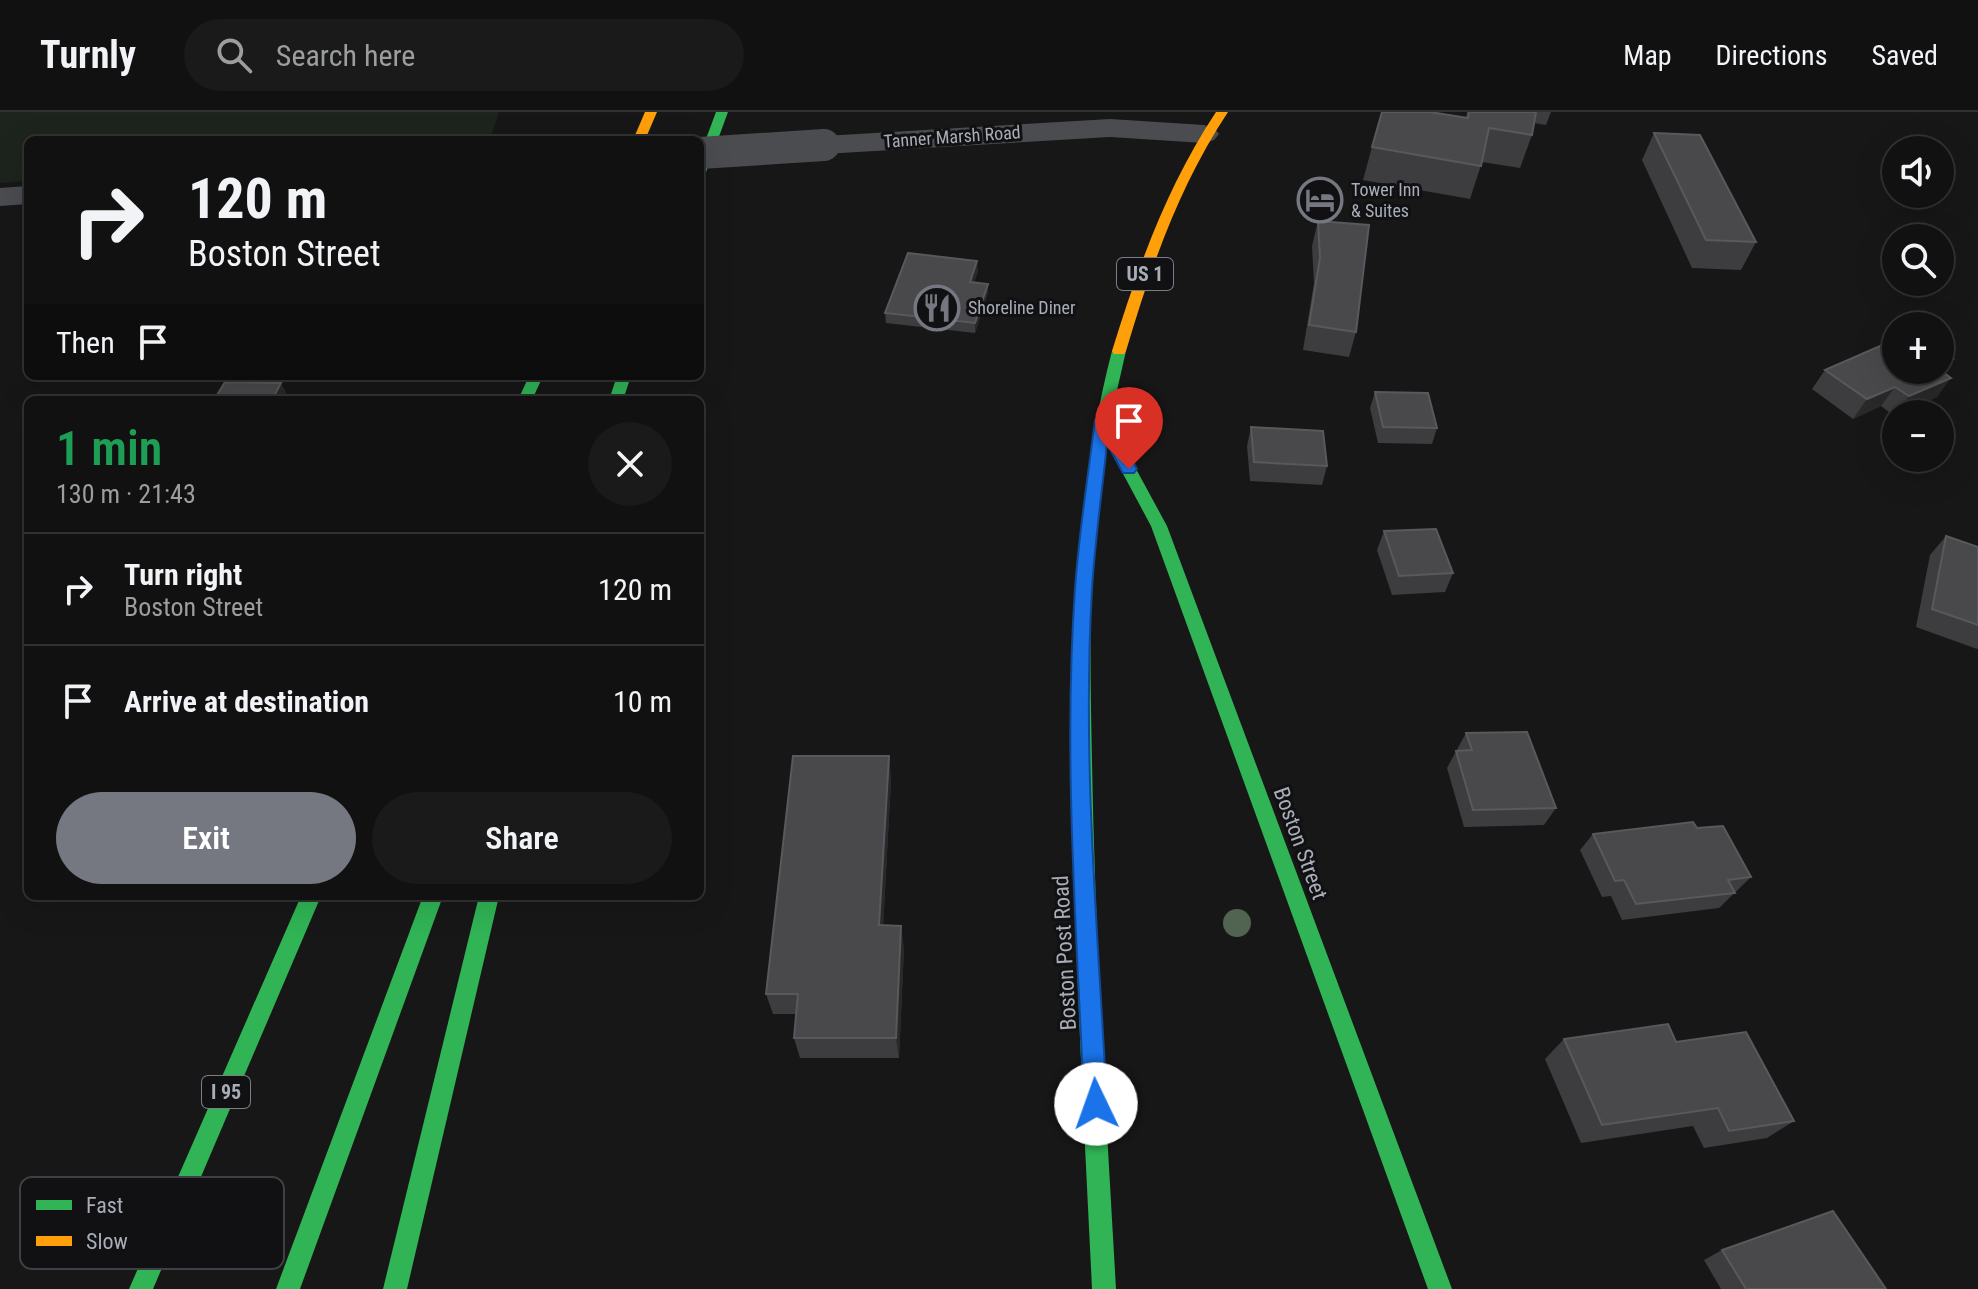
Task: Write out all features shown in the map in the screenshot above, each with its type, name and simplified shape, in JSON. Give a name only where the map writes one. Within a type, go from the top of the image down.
[{"type":"main road","points":[[641,136],[651,112]]},
{"type":"main road","points":[[704,161],[722,112]]},
{"type":"main road","name":"Boston Post Road","points":[[1104,1289],[1084,870],[1081,691],[1085,574],[1102,420],[1127,326],[1155,243],[1213,123]]},
{"type":"main road","name":"Boston Street","points":[[1102,420],[1159,526],[1440,1289]]},
{"type":"main road","name":"I 95","points":[[189,1177],[309,900]]},
{"type":"main road","points":[[288,1289],[432,900]]},
{"type":"main road","points":[[395,1289],[488,900]]},
{"type":"main road","name":"I 95","points":[[141,1289],[150,1269]]},
{"type":"street","name":"Tanner Marsh Road","points":[[704,153],[1213,123]]},
{"type":"street","points":[[0,197],[24,195]]},
{"type":"shaded area","points":[[0,112],[499,112],[491,136],[24,136],[24,181],[0,183]]},
{"type":"building","points":[[1382,112],[1430,112],[1468,118],[1469,112],[1536,112],[1532,135],[1489,128],[1481,166],[1372,147]]},
{"type":"building","points":[[1654,133],[1700,135],[1756,242],[1706,240]]},
{"type":"building","points":[[1318,221],[1369,225],[1356,332],[1309,325],[1320,258]]},
{"type":"building","name":"Shoreline Diner","points":[[908,253],[977,261],[970,282],[988,284],[975,323],[885,313]]},
{"type":"building","points":[[1882,345],[1882,384],[1937,384],[1909,396],[1895,387],[1867,399],[1825,370]]},
{"type":"building","points":[[225,382],[281,383],[274,396],[216,396]]},
{"type":"building","points":[[1375,392],[1428,393],[1437,428],[1383,427]]},
{"type":"building","points":[[1251,427],[1323,431],[1327,466],[1254,462]]},
{"type":"building","points":[[1436,529],[1453,573],[1399,576],[1384,531]]},
{"type":"building","points":[[1946,536],[1978,547],[1978,625],[1932,609]]},
{"type":"building","points":[[1527,732],[1556,808],[1473,810],[1456,751],[1472,750],[1466,733]]},
{"type":"building","points":[[793,756],[889,756],[879,925],[901,926],[896,1038],[794,1038],[798,994],[766,994]]},
{"type":"building","points":[[1693,822],[1697,828],[1723,826],[1751,877],[1728,880],[1735,893],[1636,904],[1624,880],[1615,881],[1593,834]]},
{"type":"building","points":[[1668,1024],[1676,1042],[1746,1032],[1794,1121],[1729,1131],[1718,1108],[1602,1125],[1564,1039]]},
{"type":"building","points":[[1833,1211],[1886,1289],[1746,1289],[1722,1250]]},
{"type":"traffic: fast","points":[[704,161],[722,112]]},
{"type":"traffic: fast","points":[[1104,1289],[1085,884],[1082,649],[1090,499],[1106,400],[1119,351]]},
{"type":"traffic: fast","points":[[527,396],[534,380]]},
{"type":"traffic: fast","points":[[617,396],[623,380]]},
{"type":"traffic: fast","points":[[1102,420],[1159,526],[1440,1289]]},
{"type":"traffic: fast","points":[[189,1177],[309,900]]},
{"type":"traffic: fast","points":[[288,1289],[432,900]]},
{"type":"traffic: fast","points":[[395,1289],[488,900]]},
{"type":"traffic: fast","points":[[141,1289],[150,1269]]},
{"type":"traffic: slow","points":[[641,136],[651,112]]},
{"type":"traffic: slow","points":[[1119,351],[1161,227],[1188,167],[1222,112]]},
{"type":"place","name":"Tower Inn & Suites","points":[[1320,200]]},
{"type":"place","name":"Shoreline Diner","points":[[937,308]]},
{"type":"route","points":[[1096,1104],[1083,854],[1081,691],[1089,519],[1102,420],[1129,469]]}]
